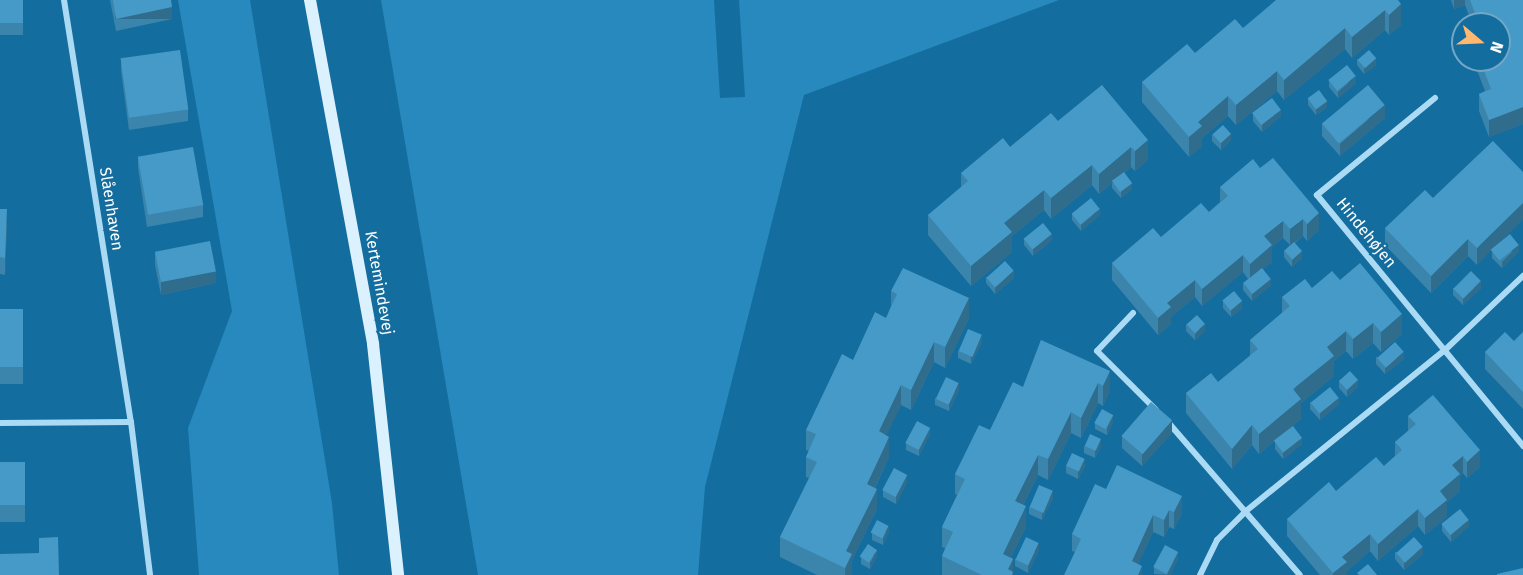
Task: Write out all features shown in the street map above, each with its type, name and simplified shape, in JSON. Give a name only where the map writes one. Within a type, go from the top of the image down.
[{"type":"main road","name":"Kertemindevej","points":[[310,0],[373,344],[398,575]]},
{"type":"street","name":"Slåenhaven","points":[[64,0],[131,422],[150,575]]},
{"type":"street","name":"Hindehøjen","points":[[1435,98],[1317,195],[1523,446]]},
{"type":"street","points":[[1200,575],[1217,540],[1246,511],[1444,350],[1523,276]]},
{"type":"street","points":[[1133,314],[1097,351],[1189,443],[1300,575]]},
{"type":"street","points":[[0,423],[131,422]]},
{"type":"shaded area","points":[[178,0],[250,0],[332,503],[339,575],[199,575],[188,428],[232,311]]},
{"type":"shaded area","points":[[381,0],[714,0],[720,98],[745,97],[739,0],[1059,0],[804,95],[705,487],[698,575],[478,575]]},
{"type":"building","points":[[0,0],[23,0],[23,23],[0,23]]},
{"type":"building","points":[[113,0],[171,0],[172,7],[116,19]]},
{"type":"building","points":[[1276,0],[1398,0],[1401,4],[1389,15],[1385,10],[1352,37],[1345,28],[1284,80],[1277,71],[1236,105],[1228,96],[1198,122],[1202,126],[1189,137],[1142,82],[1187,44],[1195,53],[1235,19],[1243,28]]},
{"type":"building","points":[[1470,0],[1523,0],[1523,107],[1489,120],[1479,94],[1491,89],[1485,72],[1511,72],[1511,12],[1474,12]]},
{"type":"building","points":[[180,50],[188,109],[129,118],[121,58]]},
{"type":"building","points":[[1369,50],[1376,58],[1365,68],[1358,60]]},
{"type":"building","points":[[1347,65],[1356,76],[1337,91],[1328,80]]},
{"type":"building","points":[[1102,85],[1148,140],[1135,151],[1131,147],[1099,174],[1092,165],[1051,198],[1044,190],[1004,223],[1012,232],[971,266],[928,215],[968,181],[961,173],[1003,138],[1010,147],[1051,113],[1058,121]]},
{"type":"building","points":[[1368,85],[1385,105],[1339,143],[1322,124]]},
{"type":"building","points":[[1319,90],[1327,101],[1316,110],[1308,98]]},
{"type":"building","points":[[1272,98],[1281,110],[1261,125],[1252,113]]},
{"type":"building","points":[[1223,125],[1231,134],[1221,143],[1213,134]]},
{"type":"building","points":[[1493,141],[1523,172],[1523,203],[1477,248],[1468,239],[1431,276],[1385,228],[1425,190],[1433,198]]},
{"type":"building","points":[[193,147],[203,205],[148,215],[138,157]]},
{"type":"building","points":[[1273,158],[1319,213],[1307,224],[1303,219],[1290,229],[1283,221],[1264,236],[1272,245],[1250,264],[1243,255],[1202,289],[1195,280],[1167,303],[1171,307],[1158,318],[1112,263],[1153,228],[1161,237],[1201,203],[1209,212],[1228,196],[1220,187],[1253,159],[1260,168]]},
{"type":"building","points":[[1124,172],[1132,183],[1120,192],[1112,181]]},
{"type":"building","points":[[1091,198],[1100,209],[1080,225],[1072,214]]},
{"type":"building","points":[[0,209],[7,209],[5,258],[0,257]]},
{"type":"building","points":[[1043,223],[1052,234],[1032,250],[1024,239]]},
{"type":"building","points":[[1510,234],[1519,245],[1499,261],[1491,250]]},
{"type":"building","points":[[210,241],[216,271],[161,282],[155,252]]},
{"type":"building","points":[[1294,242],[1302,251],[1292,260],[1284,251]]},
{"type":"building","points":[[1005,261],[1014,271],[995,287],[986,278]]},
{"type":"building","points":[[1360,263],[1402,314],[1381,332],[1373,323],[1353,339],[1346,331],[1327,347],[1334,356],[1293,389],[1301,399],[1259,434],[1252,425],[1232,449],[1186,393],[1211,373],[1218,382],[1258,349],[1250,340],[1290,306],[1282,297],[1305,279],[1312,288],[1332,271],[1340,280]]},
{"type":"building","points":[[903,268],[969,298],[945,347],[934,342],[911,390],[901,385],[879,431],[889,437],[867,484],[877,489],[846,551],[852,554],[845,568],[780,537],[817,462],[806,457],[816,434],[806,430],[842,354],[853,360],[875,312],[886,318],[897,294],[891,291]]},
{"type":"building","points":[[1262,268],[1271,279],[1252,294],[1243,283]]},
{"type":"building","points":[[1471,271],[1481,281],[1463,299],[1453,289]]},
{"type":"building","points":[[1234,291],[1242,301],[1231,311],[1222,300]]},
{"type":"building","points":[[0,309],[23,309],[23,367],[0,367]]},
{"type":"building","points":[[1197,315],[1205,324],[1195,333],[1187,324]]},
{"type":"building","points":[[968,329],[982,335],[972,357],[959,351]]},
{"type":"building","points":[[1505,332],[1514,341],[1523,332],[1523,392],[1485,352]]},
{"type":"building","points":[[1041,340],[1110,371],[1103,386],[1098,383],[1081,418],[1071,412],[1048,459],[1038,455],[1015,501],[1026,506],[1003,554],[1013,559],[1008,569],[1013,572],[1012,575],[982,575],[942,556],[953,532],[942,527],[965,479],[955,474],[979,425],[990,430],[1013,382],[1023,387]]},
{"type":"building","points":[[1395,342],[1404,352],[1386,368],[1377,358]]},
{"type":"building","points":[[1350,371],[1358,380],[1347,390],[1339,381]]},
{"type":"building","points":[[946,377],[959,383],[949,405],[936,399]]},
{"type":"building","points":[[1330,387],[1339,398],[1319,414],[1311,403]]},
{"type":"building","points":[[1433,395],[1480,450],[1467,462],[1463,456],[1452,465],[1460,474],[1440,491],[1447,500],[1425,518],[1418,509],[1378,544],[1370,534],[1342,557],[1347,562],[1333,573],[1287,519],[1329,482],[1336,491],[1376,457],[1384,466],[1402,450],[1395,442],[1416,424],[1408,416]]},
{"type":"building","points":[[1151,402],[1172,420],[1143,454],[1121,436]]},
{"type":"building","points":[[1102,409],[1113,415],[1106,429],[1094,423]]},
{"type":"building","points":[[917,421],[930,428],[919,450],[905,443]]},
{"type":"building","points":[[1293,426],[1302,438],[1283,452],[1274,440]]},
{"type":"building","points":[[1090,434],[1101,439],[1096,451],[1085,446]]},
{"type":"building","points":[[1072,453],[1085,459],[1079,472],[1066,466]]},
{"type":"building","points":[[0,462],[25,462],[25,505],[0,505]]},
{"type":"building","points":[[1117,465],[1182,496],[1174,512],[1169,510],[1164,520],[1153,515],[1132,561],[1142,566],[1138,575],[1064,575],[1081,539],[1072,534],[1095,484],[1106,489]]},
{"type":"building","points":[[894,468],[907,475],[896,497],[882,490]]},
{"type":"building","points":[[1039,485],[1053,491],[1043,513],[1030,507]]},
{"type":"building","points":[[1460,509],[1469,520],[1450,535],[1441,524]]},
{"type":"building","points":[[877,520],[889,526],[882,538],[871,532]]},
{"type":"building","points":[[58,537],[59,575],[0,575],[0,554],[39,553],[39,538]]},
{"type":"building","points":[[1026,537],[1039,543],[1028,566],[1015,560]]},
{"type":"building","points":[[1414,537],[1423,547],[1405,563],[1396,553]]},
{"type":"building","points":[[868,544],[877,550],[869,563],[860,556]]},
{"type":"building","points":[[1165,545],[1178,552],[1167,574],[1153,567]]},
{"type":"building","points":[[1368,564],[1377,575],[1357,573]]},
{"type":"building","points":[[1523,568],[1523,575],[1497,575],[1497,574]]}]
